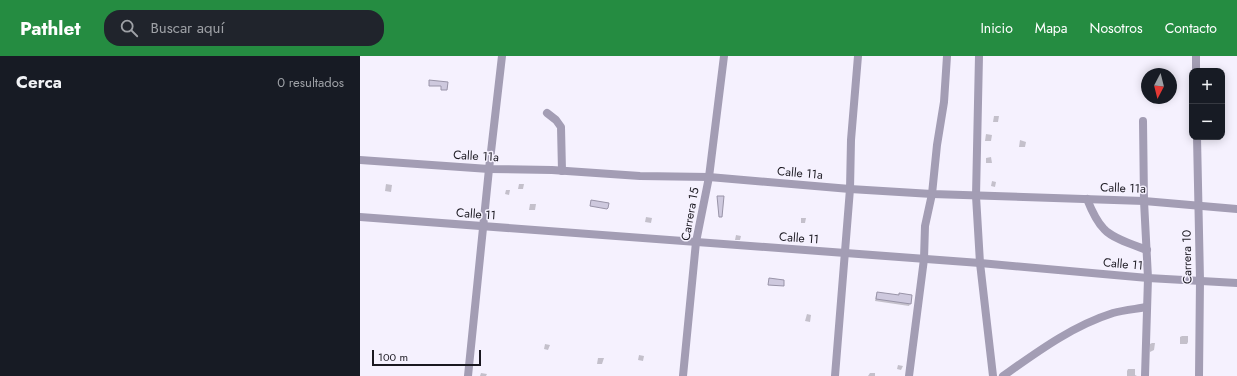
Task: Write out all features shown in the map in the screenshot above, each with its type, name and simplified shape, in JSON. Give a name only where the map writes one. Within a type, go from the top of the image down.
[{"type":"street","points":[[468,376],[502,56]]},
{"type":"street","name":"Carrera 15","points":[[683,376],[696,242],[709,177],[724,56]]},
{"type":"street","points":[[835,376],[850,189],[851,140],[858,56]]},
{"type":"street","points":[[909,376],[924,259],[925,226],[932,194],[937,145],[944,102],[947,56]]},
{"type":"street","points":[[979,56],[976,196],[980,263],[993,376]]},
{"type":"street","points":[[1196,56],[1196,68]]},
{"type":"street","points":[[547,113],[556,120],[561,127],[562,171]]},
{"type":"street","points":[[1143,121],[1144,201],[1148,278],[1145,376]]},
{"type":"street","name":"Carrera 10","points":[[1197,140],[1200,280],[1199,376]]},
{"type":"street","name":"Calle 11a","points":[[360,160],[489,169],[562,171],[640,176],[709,177],[850,189],[932,194],[1144,201],[1237,209]]},
{"type":"street","points":[[1086,199],[1104,230],[1147,250]]},
{"type":"street","name":"Calle 11","points":[[360,217],[980,263],[1148,278],[1237,283]]},
{"type":"street","points":[[1003,376],[1060,337],[1090,322],[1114,313],[1147,307]]},
{"type":"building","points":[[429,80],[448,82],[447,90],[441,90],[441,86],[429,86]]},
{"type":"building","points":[[717,196],[724,196],[722,217],[719,217]]},
{"type":"building","points":[[591,200],[609,203],[608,208],[590,206]]},
{"type":"building","points":[[769,278],[784,280],[784,286],[768,285]]},
{"type":"building","points":[[877,292],[912,295],[911,304],[876,299]]}]
